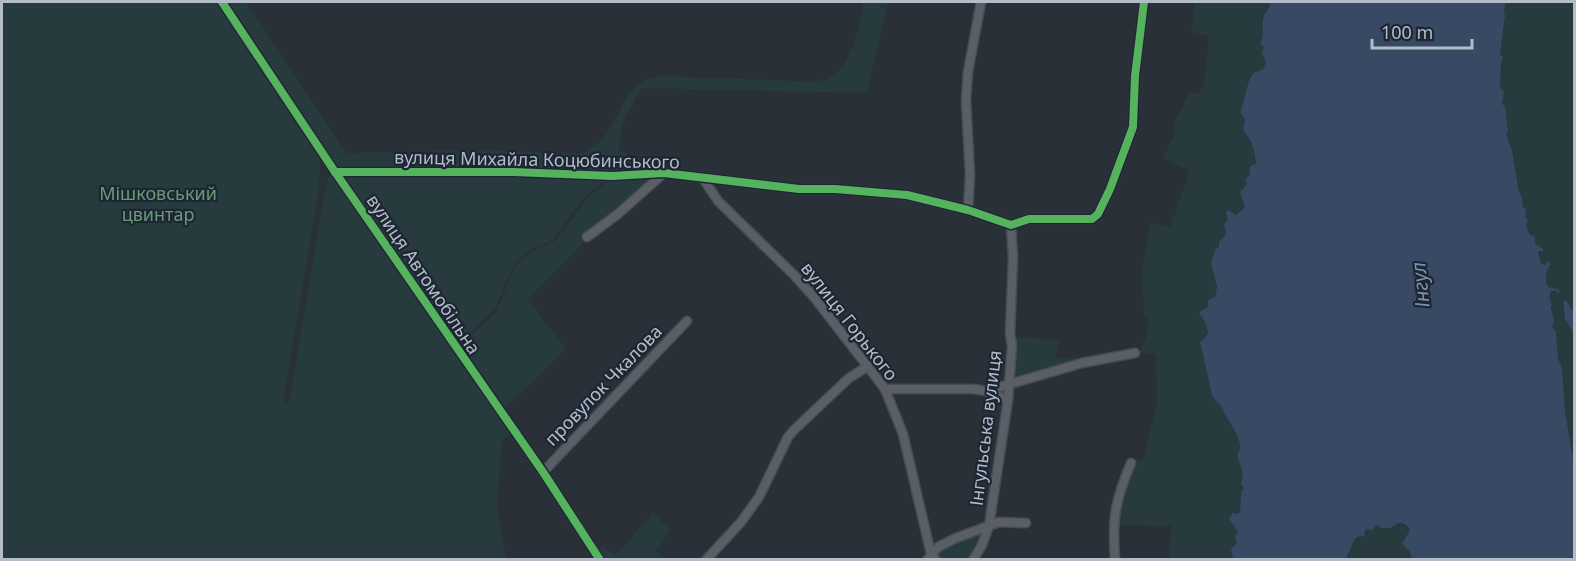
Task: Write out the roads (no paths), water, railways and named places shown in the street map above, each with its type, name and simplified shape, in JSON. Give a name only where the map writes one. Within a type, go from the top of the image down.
[{"type":"street","name":"вулиця Автомобільна","points":[[222,2],[328,164],[543,472],[600,560]]},
{"type":"street","points":[[968,210],[970,175],[967,80],[981,2]]},
{"type":"street","points":[[1011,225],[1029,219],[1092,219],[1098,214],[1110,189],[1133,127],[1135,76],[1144,2]]},
{"type":"street","name":"вулиця Михайла Коцюбинського","points":[[335,172],[514,172],[612,176],[664,173],[799,189],[835,189],[907,195],[968,210],[1011,225]]},
{"type":"street","name":"вулиця Михайла Коцюбинського","points":[[587,237],[618,214],[664,173]]},
{"type":"street","name":"вулиця Горького","points":[[702,177],[715,197],[794,275],[885,389],[903,434],[931,558]]},
{"type":"street","points":[[715,197],[723,179]]},
{"type":"street","name":"Інгульська вулиця","points":[[973,560],[989,526],[1008,400],[1012,346],[1010,334],[1013,257],[1011,225]]},
{"type":"street","name":"провулок Чкалова","points":[[543,472],[687,321]]},
{"type":"street","points":[[986,391],[996,390],[1009,383],[1082,363],[1135,353]]},
{"type":"street","points":[[706,560],[754,505],[788,437],[849,378],[868,366]]},
{"type":"street","points":[[885,389],[973,389],[986,391],[1008,400]]},
{"type":"street","points":[[1115,560],[1113,525],[1115,504],[1131,463]]},
{"type":"street","points":[[931,558],[938,547],[999,522],[1026,523]]},
{"type":"water","name":"Інгул","points":[[1270,2],[1506,2],[1500,54],[1503,57],[1500,88],[1504,92],[1502,104],[1505,106],[1508,132],[1506,135],[1512,150],[1523,207],[1526,209],[1525,217],[1528,219],[1526,226],[1530,234],[1535,237],[1535,244],[1543,249],[1543,252],[1538,252],[1541,264],[1546,265],[1546,261],[1551,264],[1546,275],[1548,287],[1560,291],[1558,294],[1556,291],[1551,291],[1549,297],[1554,321],[1552,327],[1556,331],[1558,359],[1562,368],[1565,411],[1574,466],[1574,559],[1412,559],[1410,552],[1402,544],[1410,530],[1405,524],[1400,523],[1390,528],[1381,528],[1377,525],[1372,530],[1366,529],[1364,536],[1354,540],[1346,559],[1233,558],[1231,549],[1237,543],[1235,536],[1238,532],[1229,519],[1233,512],[1237,514],[1240,512],[1241,492],[1244,488],[1241,484],[1243,474],[1237,455],[1240,443],[1221,405],[1212,395],[1200,342],[1207,335],[1208,330],[1199,314],[1208,307],[1208,300],[1215,297],[1217,287],[1211,263],[1219,242],[1226,234],[1224,225],[1228,220],[1226,212],[1228,210],[1236,215],[1245,207],[1240,192],[1247,184],[1245,179],[1249,176],[1250,166],[1256,164],[1253,146],[1243,130],[1245,119],[1240,112],[1251,76],[1263,69],[1266,63],[1262,53],[1264,47],[1260,44],[1263,19]]},
{"type":"water","points":[[1563,300],[1567,301],[1574,310],[1574,334],[1565,319]]},
{"type":"park label","name":"Мішковський цвинтар","points":[[158,203]]}]
